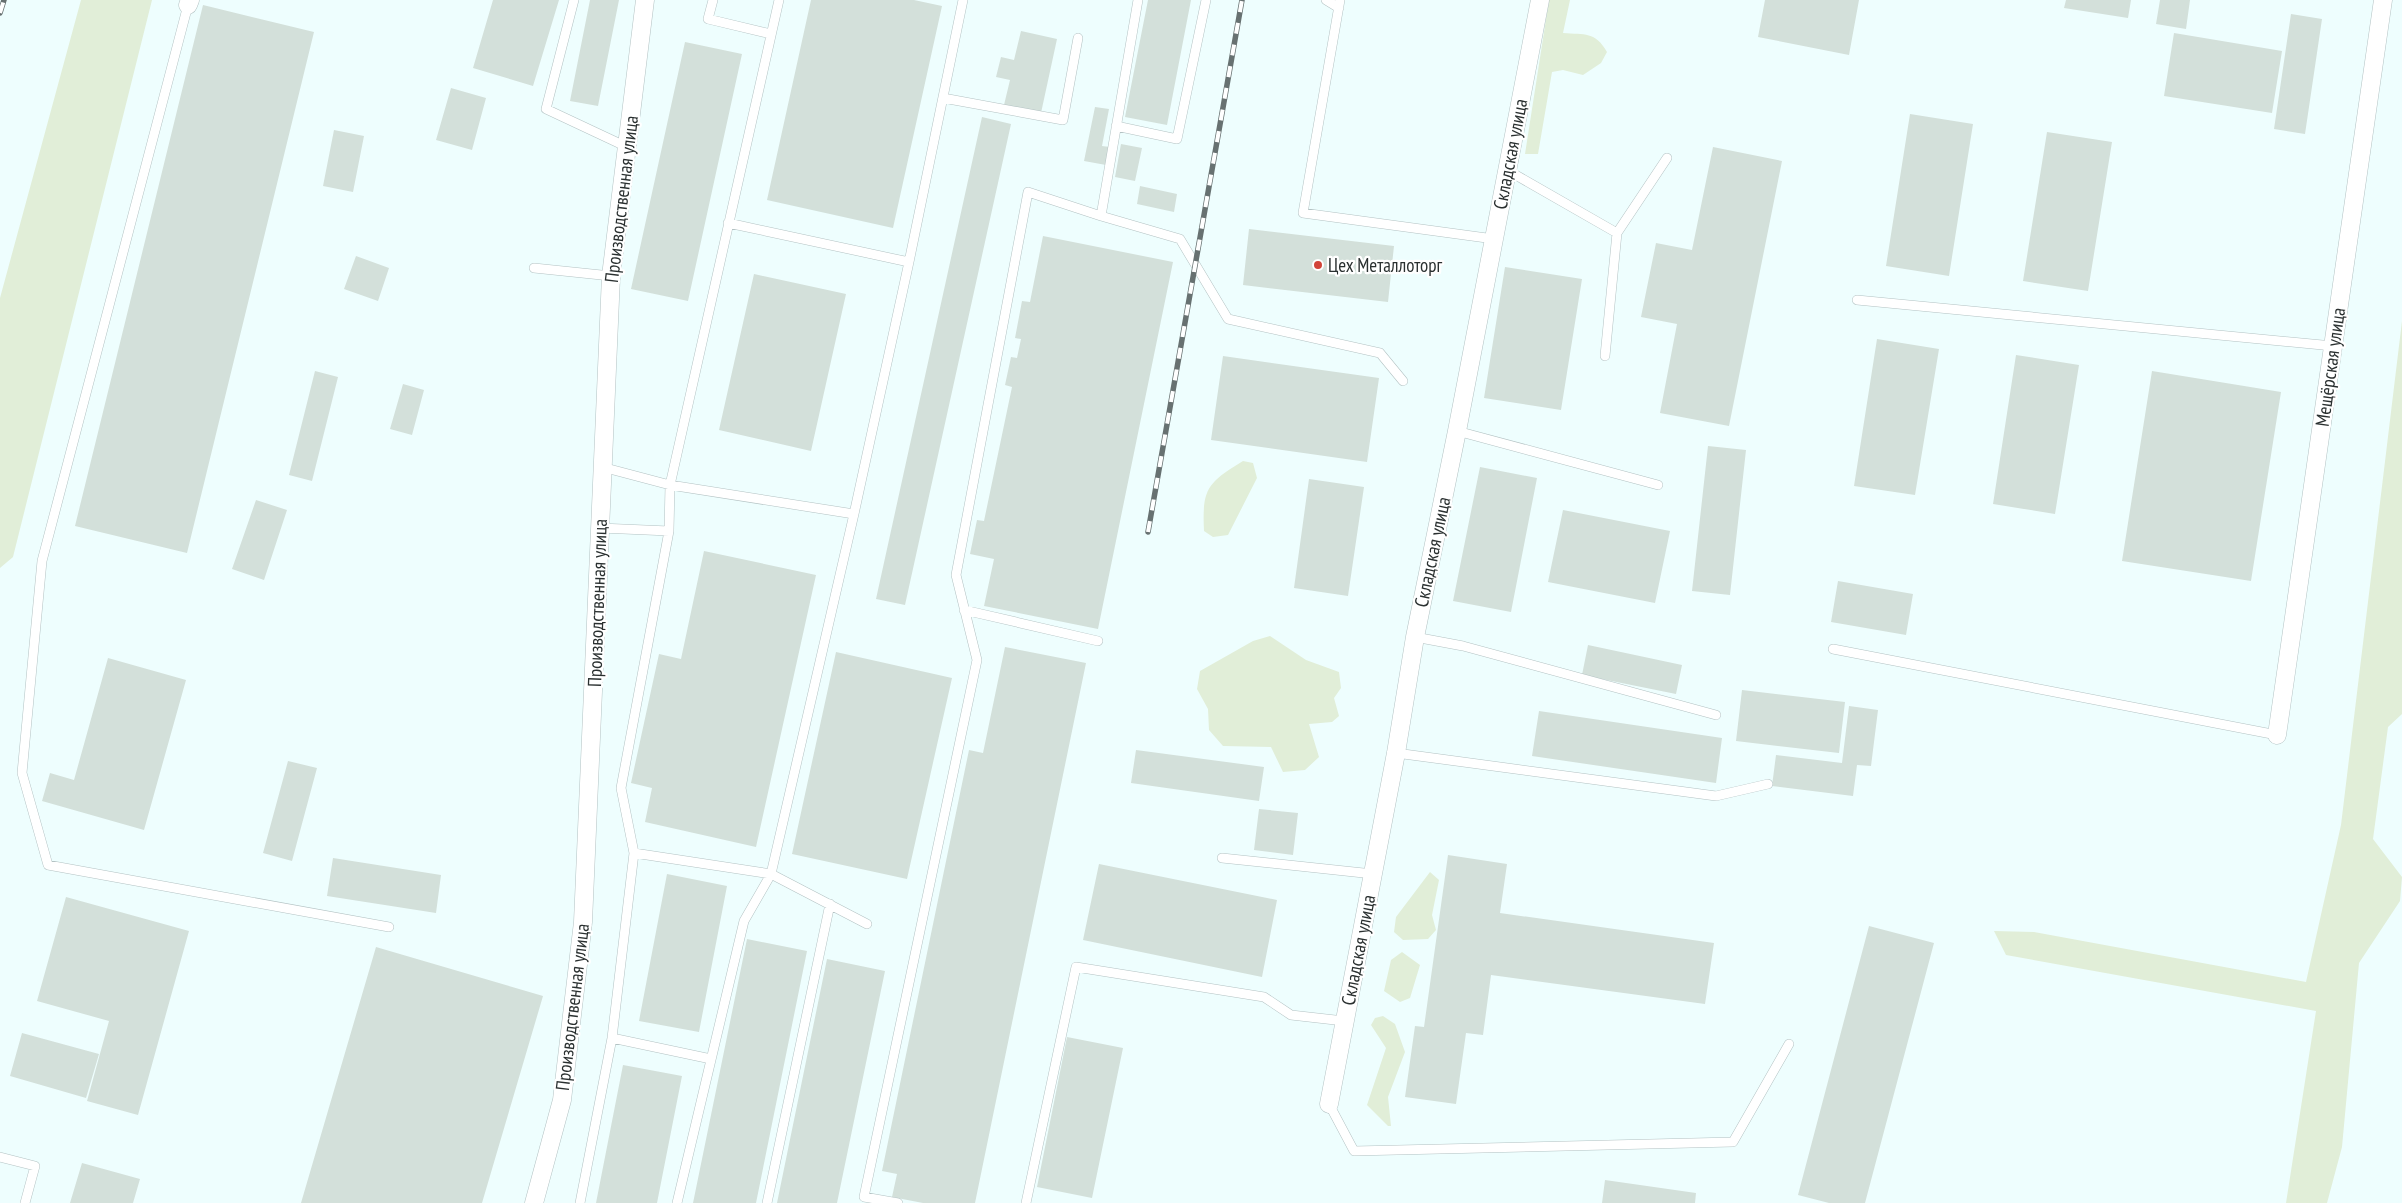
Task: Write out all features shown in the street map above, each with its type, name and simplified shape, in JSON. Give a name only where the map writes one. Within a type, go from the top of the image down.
[{"type":"street","name":"Производственная улица","points":[[534,1203],[562,1100],[583,922],[611,276],[645,0]]},
{"type":"street","name":"Складская улица","points":[[1329,1104],[1396,753],[1415,637],[1458,431],[1540,0]]},
{"type":"street","name":"Мещёрская улица","points":[[2277,735],[2383,0]]},
{"type":"lane","points":[[574,0],[546,109],[627,147]]},
{"type":"lane","points":[[712,0],[708,19],[771,34]]},
{"type":"lane","points":[[580,1203],[612,1038],[634,853],[621,788],[669,531],[670,485],[779,0]]},
{"type":"lane","points":[[677,1203],[744,921],[771,874],[854,514],[909,262],[963,0]]},
{"type":"lane","points":[[1101,216],[1138,0]]},
{"type":"lane","points":[[1116,126],[1177,139],[1206,0]]},
{"type":"lane","points":[[1326,0],[1339,4],[1303,213],[1494,239]]},
{"type":"lane","points":[[189,3],[42,561],[22,773],[48,864],[389,927]]},
{"type":"lane","points":[[943,98],[1063,120],[1078,38]]},
{"type":"lane","points":[[1605,356],[1617,233],[1667,158]]},
{"type":"lane","points":[[1507,170],[1617,233]]},
{"type":"lane","points":[[898,1203],[864,1196],[977,660],[956,575],[1028,192],[1180,239],[1228,318],[1380,353],[1403,381]]},
{"type":"lane","points":[[728,223],[909,262]]},
{"type":"lane","points":[[534,268],[611,276]]},
{"type":"lane","points":[[1857,300],[2333,346]]},
{"type":"lane","points":[[1458,431],[1658,485]]},
{"type":"lane","points":[[602,467],[670,485],[854,514]]},
{"type":"lane","points":[[600,528],[669,531]]},
{"type":"lane","points":[[964,610],[1098,641]]},
{"type":"lane","points":[[1415,637],[1463,646],[1716,715]]},
{"type":"lane","points":[[1833,650],[2277,735]]},
{"type":"lane","points":[[1396,753],[1716,796],[1768,784]]},
{"type":"lane","points":[[634,853],[771,874],[867,924]]},
{"type":"lane","points":[[1222,858],[1373,874]]},
{"type":"lane","points":[[767,1203],[830,904]]},
{"type":"lane","points":[[1026,1203],[1076,967],[1264,997],[1291,1015],[1344,1021]]},
{"type":"lane","points":[[612,1038],[711,1059]]},
{"type":"lane","points":[[1329,1104],[1354,1151],[1733,1142],[1788,1044]]},
{"type":"lane","points":[[0,1158],[35,1166],[25,1203]]},
{"type":"green space","points":[[81,0],[152,0],[13,557],[0,568],[0,298]]},
{"type":"green space","points":[[1549,0],[1570,0],[1563,33],[1583,34],[1594,37],[1603,45],[1607,52],[1601,63],[1583,75],[1563,70],[1552,72],[1538,154],[1525,154]]},
{"type":"green space","points":[[2402,321],[2402,714],[2388,727],[2373,839],[2402,877],[2400,901],[2359,963],[2342,1147],[2327,1203],[2286,1203],[2316,1011],[2006,955],[1994,931],[2034,932],[2306,982],[2341,825]]},
{"type":"green space","points":[[1243,461],[1253,463],[1257,478],[1228,535],[1213,537],[1204,531],[1204,505],[1209,488],[1221,475]]},
{"type":"green space","points":[[1270,636],[1306,660],[1339,672],[1341,688],[1334,698],[1339,716],[1332,722],[1309,724],[1319,757],[1305,770],[1283,772],[1271,747],[1223,746],[1209,730],[1208,709],[1197,689],[1200,671],[1253,641]]},
{"type":"green space","points":[[1430,872],[1439,880],[1432,915],[1436,930],[1428,939],[1403,940],[1394,932],[1396,917]]},
{"type":"green space","points":[[1402,952],[1420,965],[1410,998],[1400,1002],[1384,991],[1391,960]]},
{"type":"green space","points":[[1383,1016],[1395,1024],[1405,1052],[1388,1097],[1391,1126],[1388,1126],[1367,1105],[1386,1048],[1371,1025],[1375,1018]]},
{"type":"building","points":[[493,0],[559,0],[533,86],[473,68]]},
{"type":"building","points":[[590,0],[619,0],[598,106],[570,101]]},
{"type":"building","points":[[811,0],[914,0],[942,6],[893,228],[767,200]]},
{"type":"building","points":[[1148,0],[1191,0],[1167,125],[1125,117]]},
{"type":"building","points":[[1765,0],[1859,0],[1849,55],[1758,37]]},
{"type":"building","points":[[2066,0],[2131,0],[2128,18],[2064,8]]},
{"type":"building","points":[[2160,0],[2190,0],[2186,29],[2156,24]]},
{"type":"building","points":[[203,5],[314,32],[187,553],[75,526]]},
{"type":"building","points":[[2291,14],[2322,19],[2305,134],[2274,129]]},
{"type":"building","points":[[1021,31],[1057,39],[1041,113],[1004,105],[1010,80],[996,77],[1001,57],[1014,60]]},
{"type":"building","points":[[2174,33],[2282,51],[2272,113],[2164,96]]},
{"type":"building","points":[[685,42],[742,54],[688,301],[631,289]]},
{"type":"building","points":[[451,88],[486,98],[472,150],[436,140]]},
{"type":"building","points":[[1095,107],[1109,109],[1102,146],[1110,147],[1106,165],[1084,161]]},
{"type":"building","points":[[1910,114],[1973,124],[1949,276],[1886,266]]},
{"type":"building","points":[[982,117],[1011,124],[905,605],[876,599]]},
{"type":"building","points":[[334,130],[364,136],[353,192],[323,186]]},
{"type":"building","points":[[2047,132],[2112,142],[2088,291],[2023,281]]},
{"type":"building","points":[[1121,144],[1142,148],[1135,181],[1115,177]]},
{"type":"building","points":[[1713,147],[1782,161],[1729,426],[1660,413],[1677,324],[1641,317],[1656,243],[1692,250]]},
{"type":"building","points":[[1140,186],[1177,194],[1174,212],[1137,204]]},
{"type":"building","name":"Цех Металлоторг","points":[[1249,229],[1394,246],[1388,302],[1243,285]]},
{"type":"building","points":[[1043,236],[1173,262],[1098,629],[984,606],[994,559],[970,554],[977,520],[984,521],[1012,387],[1005,385],[1011,357],[1017,358],[1021,339],[1015,338],[1022,301],[1030,302]]},
{"type":"building","points":[[356,256],[389,268],[378,301],[344,289]]},
{"type":"building","points":[[1505,267],[1582,279],[1561,410],[1484,398]]},
{"type":"building","points":[[754,274],[846,294],[811,451],[719,430]]},
{"type":"building","points":[[1877,339],[1939,349],[1915,495],[1854,486]]},
{"type":"building","points":[[2016,355],[2079,365],[2055,514],[1993,504]]},
{"type":"building","points":[[1223,356],[1379,378],[1367,462],[1211,440]]},
{"type":"building","points":[[315,371],[338,377],[312,481],[289,475]]},
{"type":"building","points":[[2152,371],[2281,392],[2251,581],[2122,561]]},
{"type":"building","points":[[403,384],[424,390],[412,435],[390,429]]},
{"type":"building","points":[[1708,446],[1746,450],[1730,595],[1692,591]]},
{"type":"building","points":[[1480,467],[1537,478],[1511,612],[1453,601]]},
{"type":"building","points":[[1309,479],[1364,487],[1348,596],[1294,588]]},
{"type":"building","points":[[256,500],[287,510],[264,580],[232,569]]},
{"type":"building","points":[[1563,510],[1670,531],[1655,603],[1548,582]]},
{"type":"building","points":[[704,551],[816,575],[756,847],[645,822],[652,788],[631,783],[659,654],[681,659]]},
{"type":"building","points":[[1838,581],[1913,594],[1906,635],[1831,622]]},
{"type":"building","points":[[1588,645],[1682,665],[1676,694],[1582,675]]},
{"type":"building","points":[[1005,647],[1086,663],[975,1203],[923,1203],[892,1197],[897,1174],[882,1171],[969,750],[983,753]]},
{"type":"building","points":[[836,652],[952,678],[907,879],[792,854]]},
{"type":"building","points":[[108,658],[186,680],[144,830],[42,801],[50,773],[74,780]]},
{"type":"building","points":[[1742,690],[1845,702],[1839,753],[1736,741]]},
{"type":"building","points":[[1849,706],[1878,710],[1871,766],[1857,765],[1853,796],[1772,786],[1776,755],[1842,763]]},
{"type":"building","points":[[1539,711],[1722,738],[1716,783],[1532,756]]},
{"type":"building","points":[[1136,750],[1264,767],[1259,801],[1131,783]]},
{"type":"building","points":[[288,761],[317,768],[292,861],[263,853]]},
{"type":"building","points":[[1259,809],[1298,813],[1293,855],[1254,850]]},
{"type":"building","points":[[1448,855],[1507,864],[1500,913],[1714,943],[1705,1004],[1491,975],[1483,1035],[1466,1033],[1456,1104],[1405,1097],[1415,1026],[1424,1027]]},
{"type":"building","points":[[333,858],[441,875],[436,913],[327,896]]},
{"type":"building","points":[[1099,864],[1277,900],[1262,977],[1083,940]]},
{"type":"building","points":[[667,874],[727,886],[699,1032],[639,1021]]},
{"type":"building","points":[[66,897],[189,931],[138,1115],[87,1101],[109,1021],[37,1001]]},
{"type":"building","points":[[1869,926],[1934,943],[1865,1203],[1829,1203],[1798,1195]]},
{"type":"building","points":[[747,939],[807,951],[756,1203],[693,1203]]},
{"type":"building","points":[[376,947],[543,996],[482,1203],[301,1203]]},
{"type":"building","points":[[827,959],[885,971],[837,1203],[777,1203]]},
{"type":"building","points":[[22,1033],[99,1054],[86,1098],[10,1076]]},
{"type":"building","points":[[1067,1037],[1123,1048],[1092,1198],[1037,1187]]},
{"type":"building","points":[[623,1065],[682,1076],[657,1203],[596,1203]]},
{"type":"building","points":[[82,1163],[140,1179],[133,1203],[70,1203]]},
{"type":"building","points":[[1605,1180],[1696,1193],[1695,1203],[1602,1203]]},
{"type":"railway","points":[[0,13],[4,0]]},
{"type":"railway","points":[[1148,532],[1242,0]]},
{"type":"place","name":"Цех Металлоторг","points":[[1318,265]]}]
